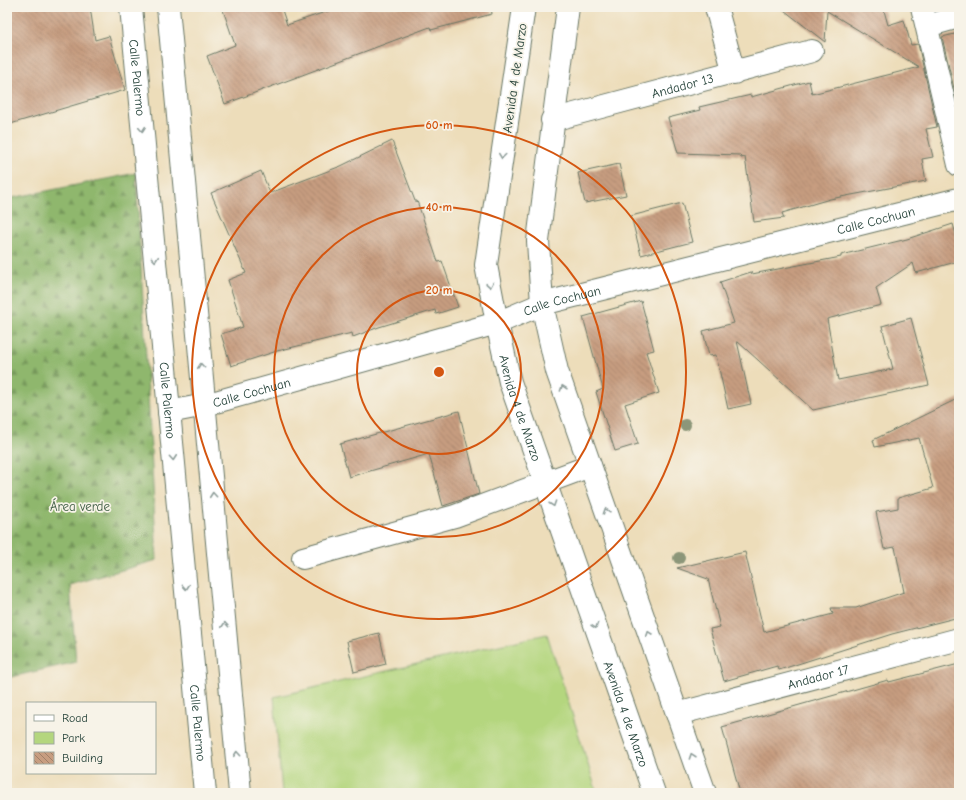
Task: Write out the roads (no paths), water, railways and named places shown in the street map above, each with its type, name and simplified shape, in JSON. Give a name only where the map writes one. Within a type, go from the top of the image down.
[{"type":"street","name":"Calle Palermo","points":[[131,7],[205,793]]},
{"type":"street","points":[[168,7],[240,793]]},
{"type":"street","name":"Avenida 4 de Marzo","points":[[524,7],[486,264],[510,382],[654,793]]},
{"type":"street","points":[[568,7],[552,120],[538,241],[542,304],[557,371],[705,793]]},
{"type":"street","points":[[716,7],[734,73]]},
{"type":"street","points":[[959,17],[925,16],[959,165]]},
{"type":"street","name":"Andador 13","points":[[552,120],[734,73],[812,51]]},
{"type":"street","name":"Calle Cochuan","points":[[169,412],[204,405],[497,323],[542,304],[959,199]]},
{"type":"street","points":[[303,558],[455,516],[590,466]]},
{"type":"street","name":"Andador 17","points":[[677,714],[959,639]]},
{"type":"park label","name":"Área verde","points":[[80,506]]}]
